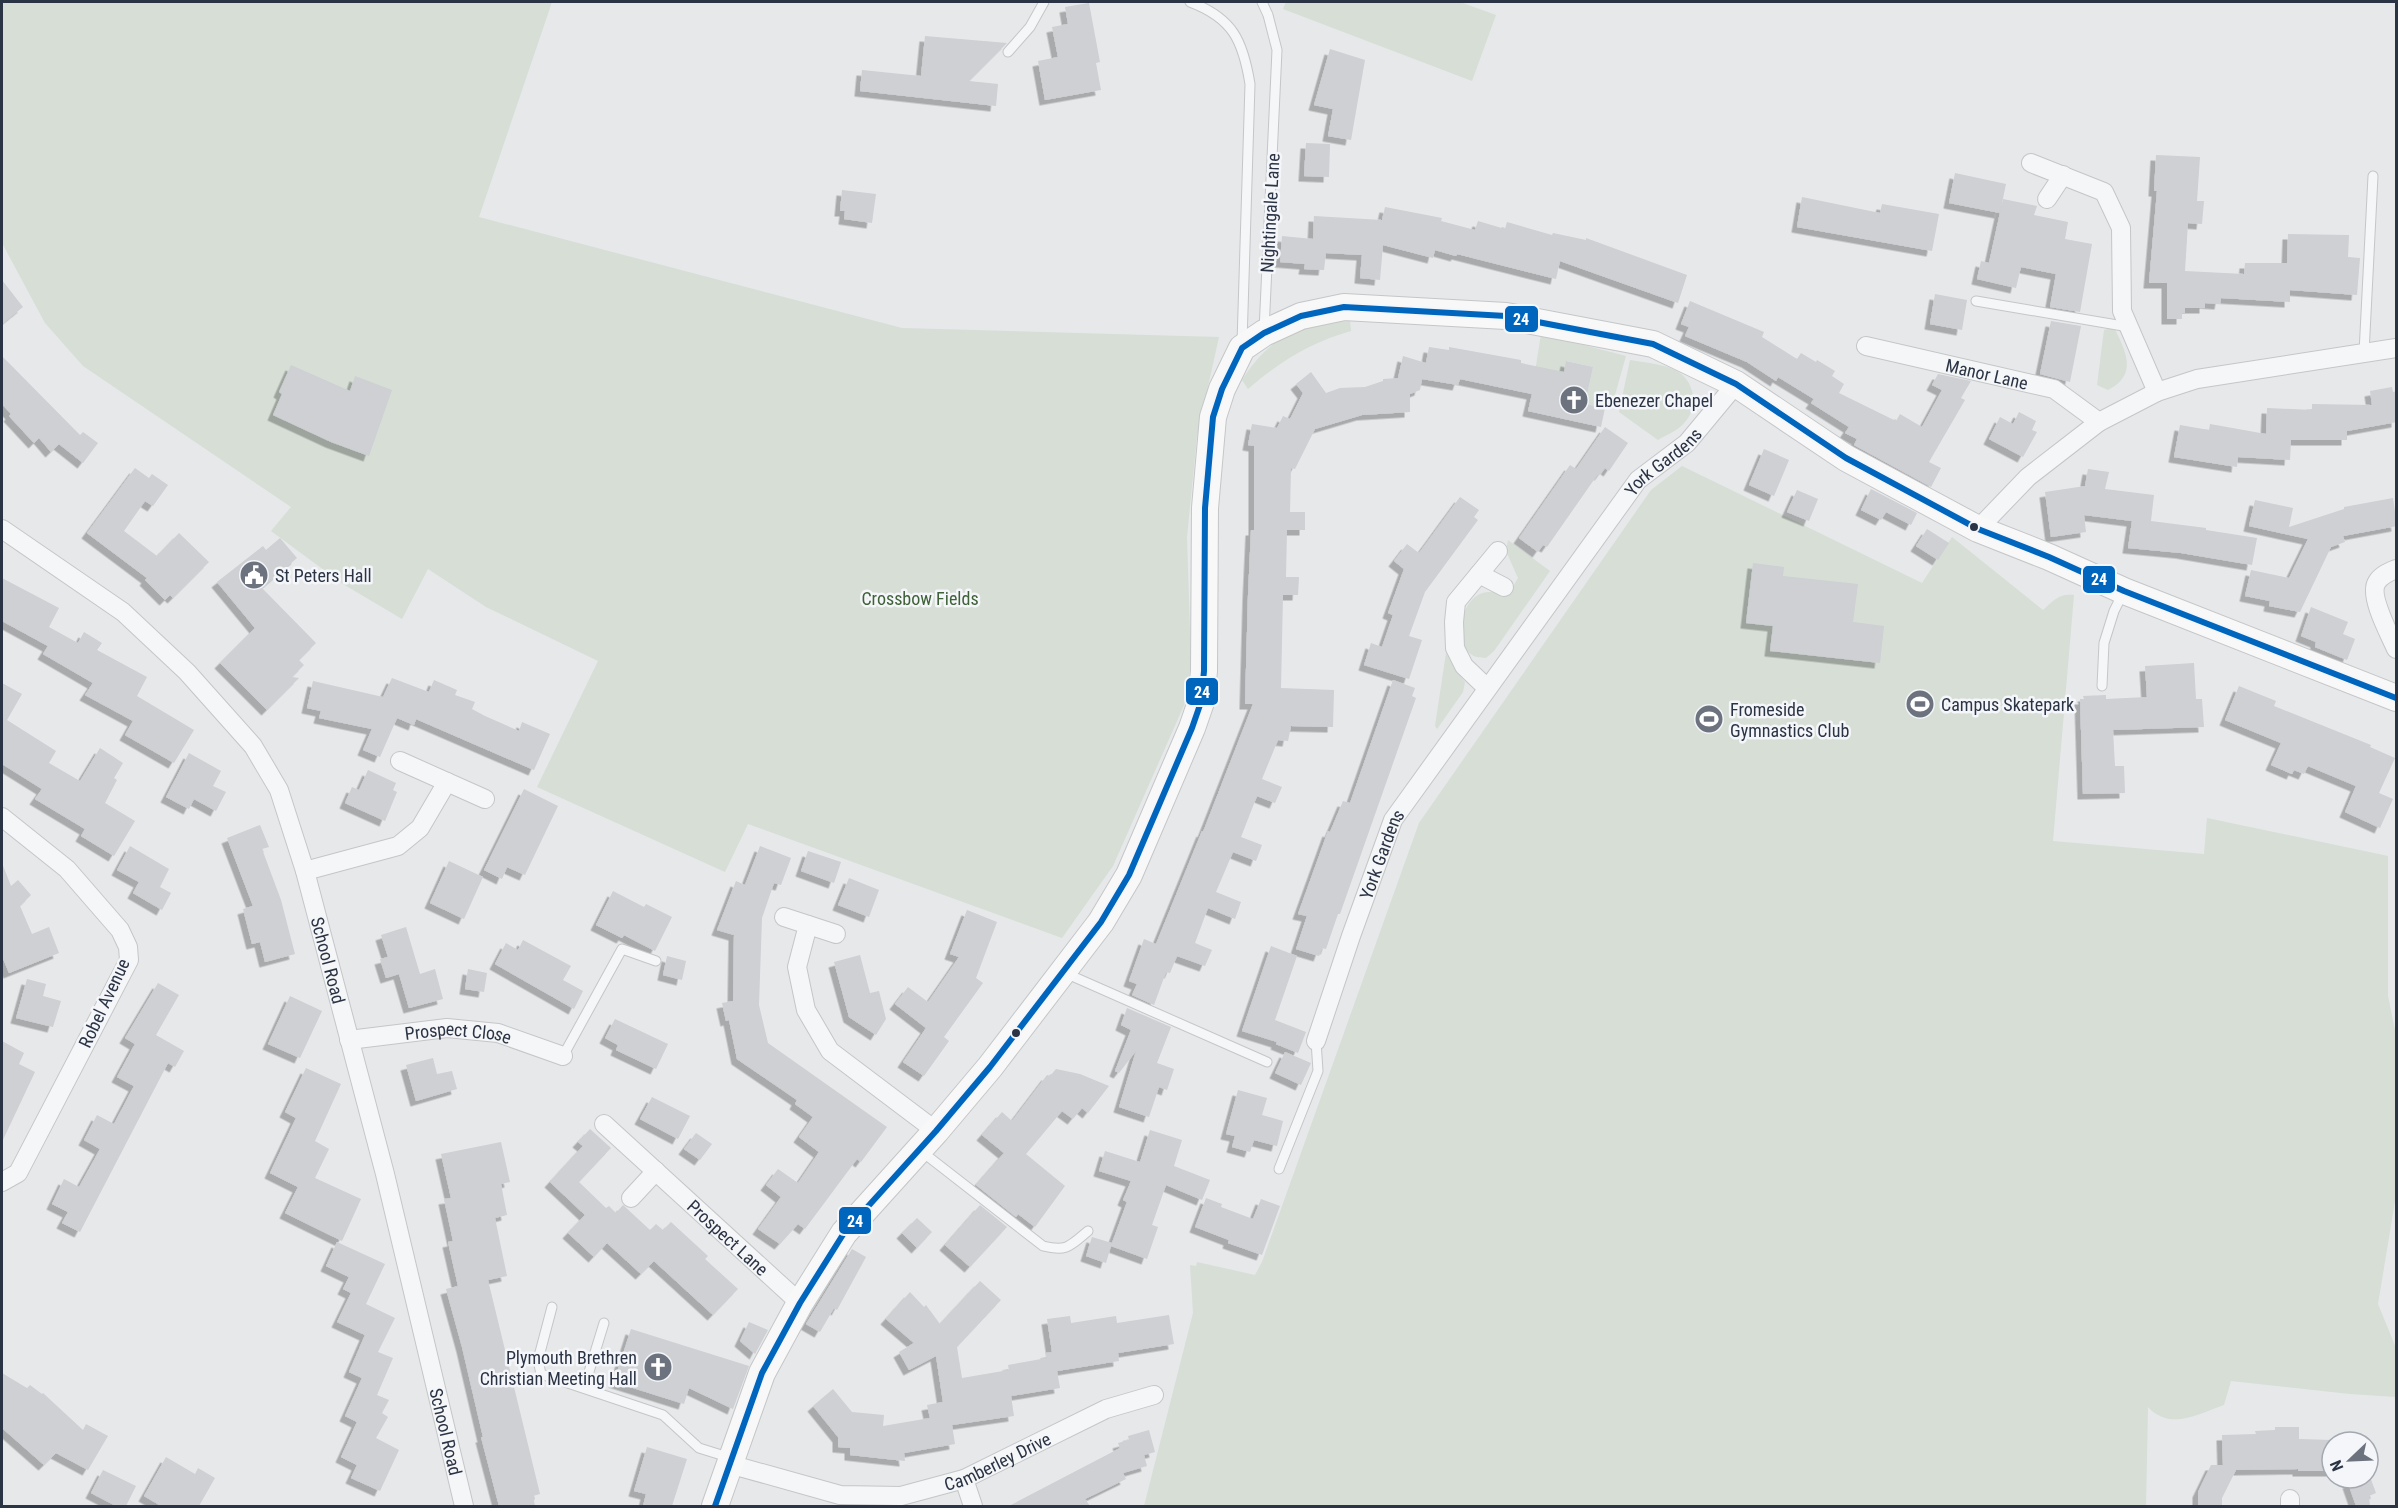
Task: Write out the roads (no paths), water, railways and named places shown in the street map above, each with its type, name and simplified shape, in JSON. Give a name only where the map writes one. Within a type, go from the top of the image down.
[{"type":"street","points":[[2031,163],[2104,192],[2121,228],[2122,311],[2157,392]]},
{"type":"street","points":[[2047,199],[2063,175]]},
{"type":"street","points":[[716,1506],[762,1373],[800,1303],[844,1233],[990,1067],[1101,922],[1129,875],[1201,702],[1204,671],[1205,508],[1213,417],[1222,389],[1242,348],[1264,333],[1301,316],[1344,307],[1506,316],[1653,344],[1736,384],[1846,458],[1978,529],[2049,557],[2124,591],[2397,698]]},
{"type":"street","name":"Manor Lane","points":[[1866,346],[2054,389],[2099,422]]},
{"type":"street","points":[[1978,529],[2028,477],[2099,422],[2157,392],[2197,379],[2397,348]]},
{"type":"street","name":"York Gardens","points":[[1316,1041],[1393,820],[1638,480],[1687,443],[1736,384]]},
{"type":"street","name":"School Road","points":[[2,529],[123,612],[187,672],[253,746],[279,790],[305,871],[388,1186],[464,1506]]},
{"type":"street","points":[[1486,688],[1464,666],[1455,648],[1454,622],[1456,602],[1498,551]]},
{"type":"street","points":[[2397,569],[2385,574],[2375,583],[2373,595],[2397,649]]},
{"type":"street","points":[[1479,574],[1504,587]]},
{"type":"street","points":[[400,761],[485,799]]},
{"type":"street","points":[[305,871],[398,846],[420,828],[447,782]]},
{"type":"street","name":"Robel Avenue","points":[[2,817],[67,869],[120,930],[128,947],[129,960],[18,1173],[2,1182]]},
{"type":"street","points":[[784,917],[836,934]]},
{"type":"street","points":[[808,925],[797,967],[806,1010],[830,1051],[928,1140]]},
{"type":"street","name":"Prospect Close","points":[[349,1040],[447,1028],[498,1033],[563,1056]]},
{"type":"street","name":"Prospect Lane","points":[[604,1124],[800,1303]]},
{"type":"street","points":[[631,1198],[656,1172]]},
{"type":"street","name":"Camberley Drive","points":[[730,1461],[840,1495],[901,1496],[964,1479],[1106,1409],[1154,1395]]},
{"type":"street","points":[[964,1479],[974,1506]]},
{"type":"lane","points":[[1008,52],[1030,27],[1044,2]]},
{"type":"lane","points":[[1190,2],[1211,9],[1232,27],[1245,54],[1250,84],[1242,348]]},
{"type":"lane","name":"Nightingale Lane","points":[[1262,2],[1268,15],[1277,50],[1264,333]]},
{"type":"lane","points":[[2364,353],[2373,176]]},
{"type":"lane","points":[[1976,301],[2129,327]]},
{"type":"lane","points":[[2102,686],[2104,644],[2114,611],[2124,591]]},
{"type":"lane","points":[[563,1056],[622,949],[656,962]]},
{"type":"lane","points":[[1063,972],[1268,1062]]},
{"type":"lane","points":[[1279,1169],[1318,1071],[1316,1041]]},
{"type":"lane","points":[[928,1140],[1043,1246],[1058,1250],[1071,1245],[1088,1231]]},
{"type":"lane","points":[[552,1307],[538,1360],[542,1374],[663,1415],[699,1448],[730,1461]]},
{"type":"lane","points":[[584,1388],[604,1323]]},
{"type":"place","name":"Ebenezer Chapel","points":[[1574,400]]},
{"type":"place","name":"St Peters Hall","points":[[254,575]]},
{"type":"place","name":"Campus Skatepark","points":[[1920,704]]},
{"type":"place","name":"Fromeside Gymnastics Club","points":[[1709,719]]},
{"type":"place","name":"Plymouth Brethren Christian Meeting Hall","points":[[658,1367]]},
{"type":"park label","name":"Crossbow Fields","points":[[920,598]]}]
